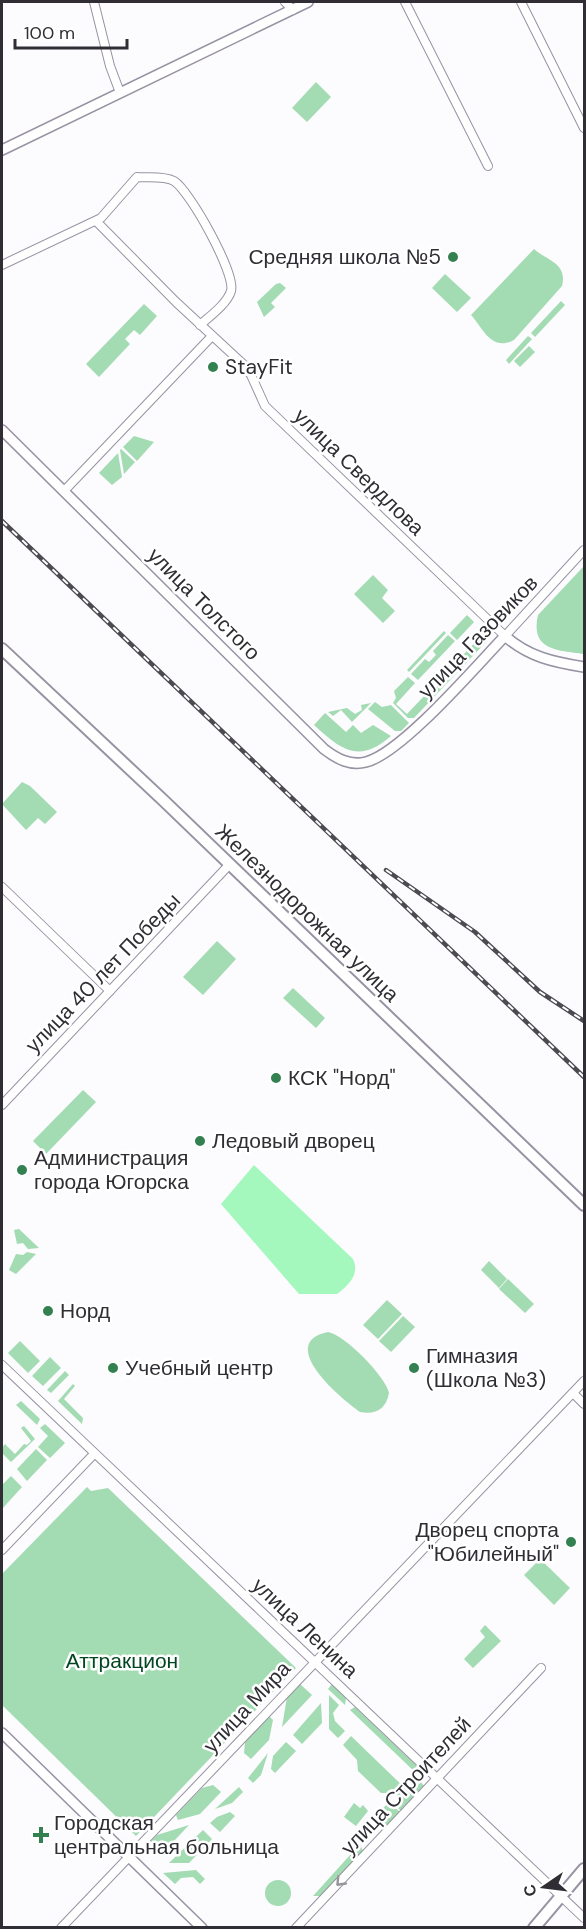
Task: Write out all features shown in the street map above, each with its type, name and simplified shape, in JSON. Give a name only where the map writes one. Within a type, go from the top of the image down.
[{"type":"main road","name":"Железнодорожная улица","points":[[2,649],[585,1205]]},
{"type":"main road","points":[[534,1928],[585,1869]]},
{"type":"street","points":[[94,2],[110,66],[119,90]]},
{"type":"street","points":[[285,2],[293,10]]},
{"type":"street","points":[[2,150],[119,90],[308,2]]},
{"type":"street","points":[[405,2],[488,166]]},
{"type":"street","points":[[521,2],[585,128]]},
{"type":"street","points":[[2,265],[96,221],[107,213],[137,177],[176,182],[202,218],[230,274],[232,290],[228,297],[200,325]]},
{"type":"street","name":"улица Свердлова","points":[[96,221],[200,325],[248,369],[265,406],[505,636]]},
{"type":"street","points":[[64,491],[212,336]]},
{"type":"street","name":"улица Толстого","points":[[2,430],[334,756],[351,763],[367,761],[395,747]]},
{"type":"street","name":"улица Газовиков","points":[[395,747],[505,636],[585,550]]},
{"type":"street","points":[[505,636],[539,658],[585,667]]},
{"type":"street","name":"улица 40 лет Победы","points":[[2,1105],[230,865]]},
{"type":"street","points":[[2,886],[110,991]]},
{"type":"street","name":"улица Ленина","points":[[2,1365],[585,1918]]},
{"type":"street","name":"улица Мира","points":[[61,1928],[314,1661],[585,1381]]},
{"type":"street","points":[[573,1393],[585,1404]]},
{"type":"street","points":[[2,1550],[94,1454]]},
{"type":"street","name":"улица Строителей","points":[[296,1928],[541,1668]]},
{"type":"street","points":[[2,1733],[202,1928]]},
{"type":"green space","points":[[316,82],[331,97],[307,122],[292,108]]},
{"type":"green space","points":[[534,249],[559,267],[563,278],[562,286],[514,340],[506,343],[493,341],[471,315]]},
{"type":"green space","points":[[445,274],[471,298],[457,312],[432,288]]},
{"type":"green space","points":[[280,283],[286,288],[271,303],[275,307],[264,317],[257,302]]},
{"type":"green space","points":[[561,301],[565,305],[535,337],[531,333]]},
{"type":"green space","points":[[144,304],[157,316],[140,335],[134,330],[125,339],[130,344],[99,377],[86,364]]},
{"type":"green space","points":[[528,336],[532,339],[509,364],[506,360]]},
{"type":"green space","points":[[529,346],[535,352],[520,367],[514,361]]},
{"type":"green space","points":[[134,436],[154,442],[137,461],[123,447]]},
{"type":"green space","points":[[120,450],[135,462],[124,474]]},
{"type":"green space","points":[[118,453],[122,477],[112,485],[99,473]]},
{"type":"green space","points":[[584,566],[584,654],[548,646],[538,636],[537,627],[538,615]]},
{"type":"green space","points":[[373,575],[388,590],[382,598],[395,611],[383,623],[354,594]]},
{"type":"green space","points":[[467,615],[474,622],[457,640],[450,633]]},
{"type":"green space","points":[[444,631],[446,633],[409,672],[407,670]]},
{"type":"green space","points":[[484,633],[487,641],[414,718],[408,718],[393,703],[396,698],[394,691],[408,677],[415,683],[396,704],[407,714]]},
{"type":"green space","points":[[448,635],[455,641],[418,680],[411,674],[425,659],[429,662],[436,655],[433,651]]},
{"type":"green space","points":[[375,702],[382,707],[391,705],[409,723],[401,731],[395,731],[368,709]]},
{"type":"green space","points":[[371,703],[352,722],[341,710],[333,716],[328,712],[347,708],[355,714],[362,710],[361,705]]},
{"type":"green space","points":[[325,713],[346,732],[353,725],[361,733],[373,725],[391,736],[369,750],[351,750],[342,747],[314,725]]},
{"type":"green space","points":[[22,782],[30,786],[57,812],[45,824],[38,818],[26,830],[2,804]]},
{"type":"green space","points":[[217,941],[236,959],[203,995],[183,977]]},
{"type":"green space","points":[[293,988],[325,1018],[316,1028],[283,998]]},
{"type":"green space","points":[[83,1090],[96,1102],[46,1154],[33,1141]]},
{"type":"green space","points":[[19,1229],[39,1248],[28,1249],[23,1243],[17,1244],[14,1230]]},
{"type":"green space","points":[[27,1252],[36,1254],[16,1274],[9,1270],[16,1254],[23,1255]]},
{"type":"green space","points":[[489,1261],[507,1279],[499,1288],[481,1270]]},
{"type":"green space","points":[[508,1279],[534,1304],[525,1313],[499,1289]]},
{"type":"green space","points":[[387,1300],[402,1314],[378,1339],[363,1325]]},
{"type":"green space","points":[[403,1316],[415,1327],[391,1352],[379,1341]]},
{"type":"green space","points":[[328,1332],[354,1348],[386,1386],[389,1393],[388,1399],[379,1410],[371,1413],[360,1412],[340,1396],[317,1371],[310,1359],[308,1347],[313,1338]]},
{"type":"green space","points":[[20,1341],[40,1361],[28,1373],[8,1353]]},
{"type":"green space","points":[[50,1357],[61,1368],[43,1386],[32,1376]]},
{"type":"green space","points":[[65,1371],[69,1375],[51,1393],[47,1390]]},
{"type":"green space","points":[[73,1384],[75,1386],[64,1399],[83,1418],[82,1424],[58,1401]]},
{"type":"green space","points":[[21,1401],[40,1419],[37,1425],[16,1405]]},
{"type":"green space","points":[[45,1424],[65,1443],[50,1458],[38,1447],[48,1436],[40,1428]]},
{"type":"green space","points":[[24,1426],[35,1439],[11,1462],[2,1453],[2,1448],[5,1444],[15,1454],[24,1444],[27,1445],[31,1441],[21,1428]]},
{"type":"green space","points":[[36,1449],[47,1460],[27,1481],[17,1469]]},
{"type":"green space","points":[[11,1476],[22,1487],[2,1509],[2,1485]]},
{"type":"green space","name":"Аттракцион","points":[[87,1487],[91,1491],[108,1488],[296,1668],[136,1836],[2,1705],[2,1574]]},
{"type":"green space","points":[[540,1559],[570,1588],[554,1605],[524,1575]]},
{"type":"green space","points":[[485,1625],[501,1641],[473,1668],[464,1659],[485,1637],[480,1631]]},
{"type":"green space","points":[[300,1684],[312,1695],[282,1727],[287,1697]]},
{"type":"green space","points":[[332,1684],[346,1698],[345,1705],[328,1689]]},
{"type":"green space","points":[[329,1695],[339,1705],[333,1713],[335,1721],[345,1731],[338,1738],[329,1729]]},
{"type":"green space","points":[[321,1703],[322,1723],[302,1744],[293,1735]]},
{"type":"green space","points":[[355,1707],[418,1767],[416,1773],[350,1710]]},
{"type":"green space","points":[[269,1716],[273,1720],[269,1740],[251,1759],[244,1753],[245,1742]]},
{"type":"green space","points":[[351,1736],[410,1793],[421,1782],[424,1786],[401,1811],[397,1807],[402,1801],[392,1789],[387,1793],[381,1793],[358,1771],[357,1760],[343,1745]]},
{"type":"green space","points":[[286,1742],[296,1751],[275,1773],[271,1769],[273,1756]]},
{"type":"green space","points":[[268,1753],[261,1775],[253,1783],[248,1778]]},
{"type":"green space","points":[[213,1785],[221,1792],[200,1814],[178,1820],[176,1815],[202,1788]]},
{"type":"green space","points":[[239,1787],[243,1792],[232,1803],[215,1809]]},
{"type":"green space","points":[[389,1802],[400,1812],[386,1826],[379,1825],[376,1828],[370,1822]]},
{"type":"green space","points":[[354,1803],[360,1808],[363,1805],[368,1811],[356,1826],[344,1817]]},
{"type":"green space","points":[[230,1812],[235,1816],[220,1832],[210,1823],[217,1817]]},
{"type":"green space","points":[[189,1825],[160,1856],[147,1845],[157,1835]]},
{"type":"green space","points":[[203,1830],[212,1839],[189,1863],[169,1863]]},
{"type":"green space","points":[[360,1844],[363,1851],[320,1896],[313,1896]]},
{"type":"green space","points":[[196,1870],[205,1879],[200,1884],[193,1877],[181,1878],[175,1884],[163,1873]]},
{"type":"green space","points":[[278,1880],[287,1884],[291,1893],[287,1902],[278,1906],[269,1902],[265,1893],[269,1884]]},
{"type":"shaded area","points":[[254,1165],[353,1259],[355,1270],[352,1279],[337,1294],[299,1294],[221,1204]]},
{"type":"railway","points":[[2,521],[584,1077]]},
{"type":"railway","points":[[386,870],[475,932],[540,992],[584,1021]]},
{"type":"place","name":"Средняя школа №5","points":[[453,257]]},
{"type":"place","name":"StayFit","points":[[213,367]]},
{"type":"place","name":"КСК \"Норд\"","points":[[276,1078]]},
{"type":"place","name":"Ледовый дворец","points":[[200,1141]]},
{"type":"place","name":"Администрация города Югорска","points":[[22,1170]]},
{"type":"place","name":"Норд","points":[[48,1311]]},
{"type":"place","name":"Учебный центр","points":[[113,1368]]},
{"type":"place","name":"Гимназия (Школа №3)","points":[[414,1368]]},
{"type":"place","name":"Дворец спорта \"Юбилейный\"","points":[[571,1542]]},
{"type":"place","name":"Городская центральная больница","points":[[41,1835]]}]
